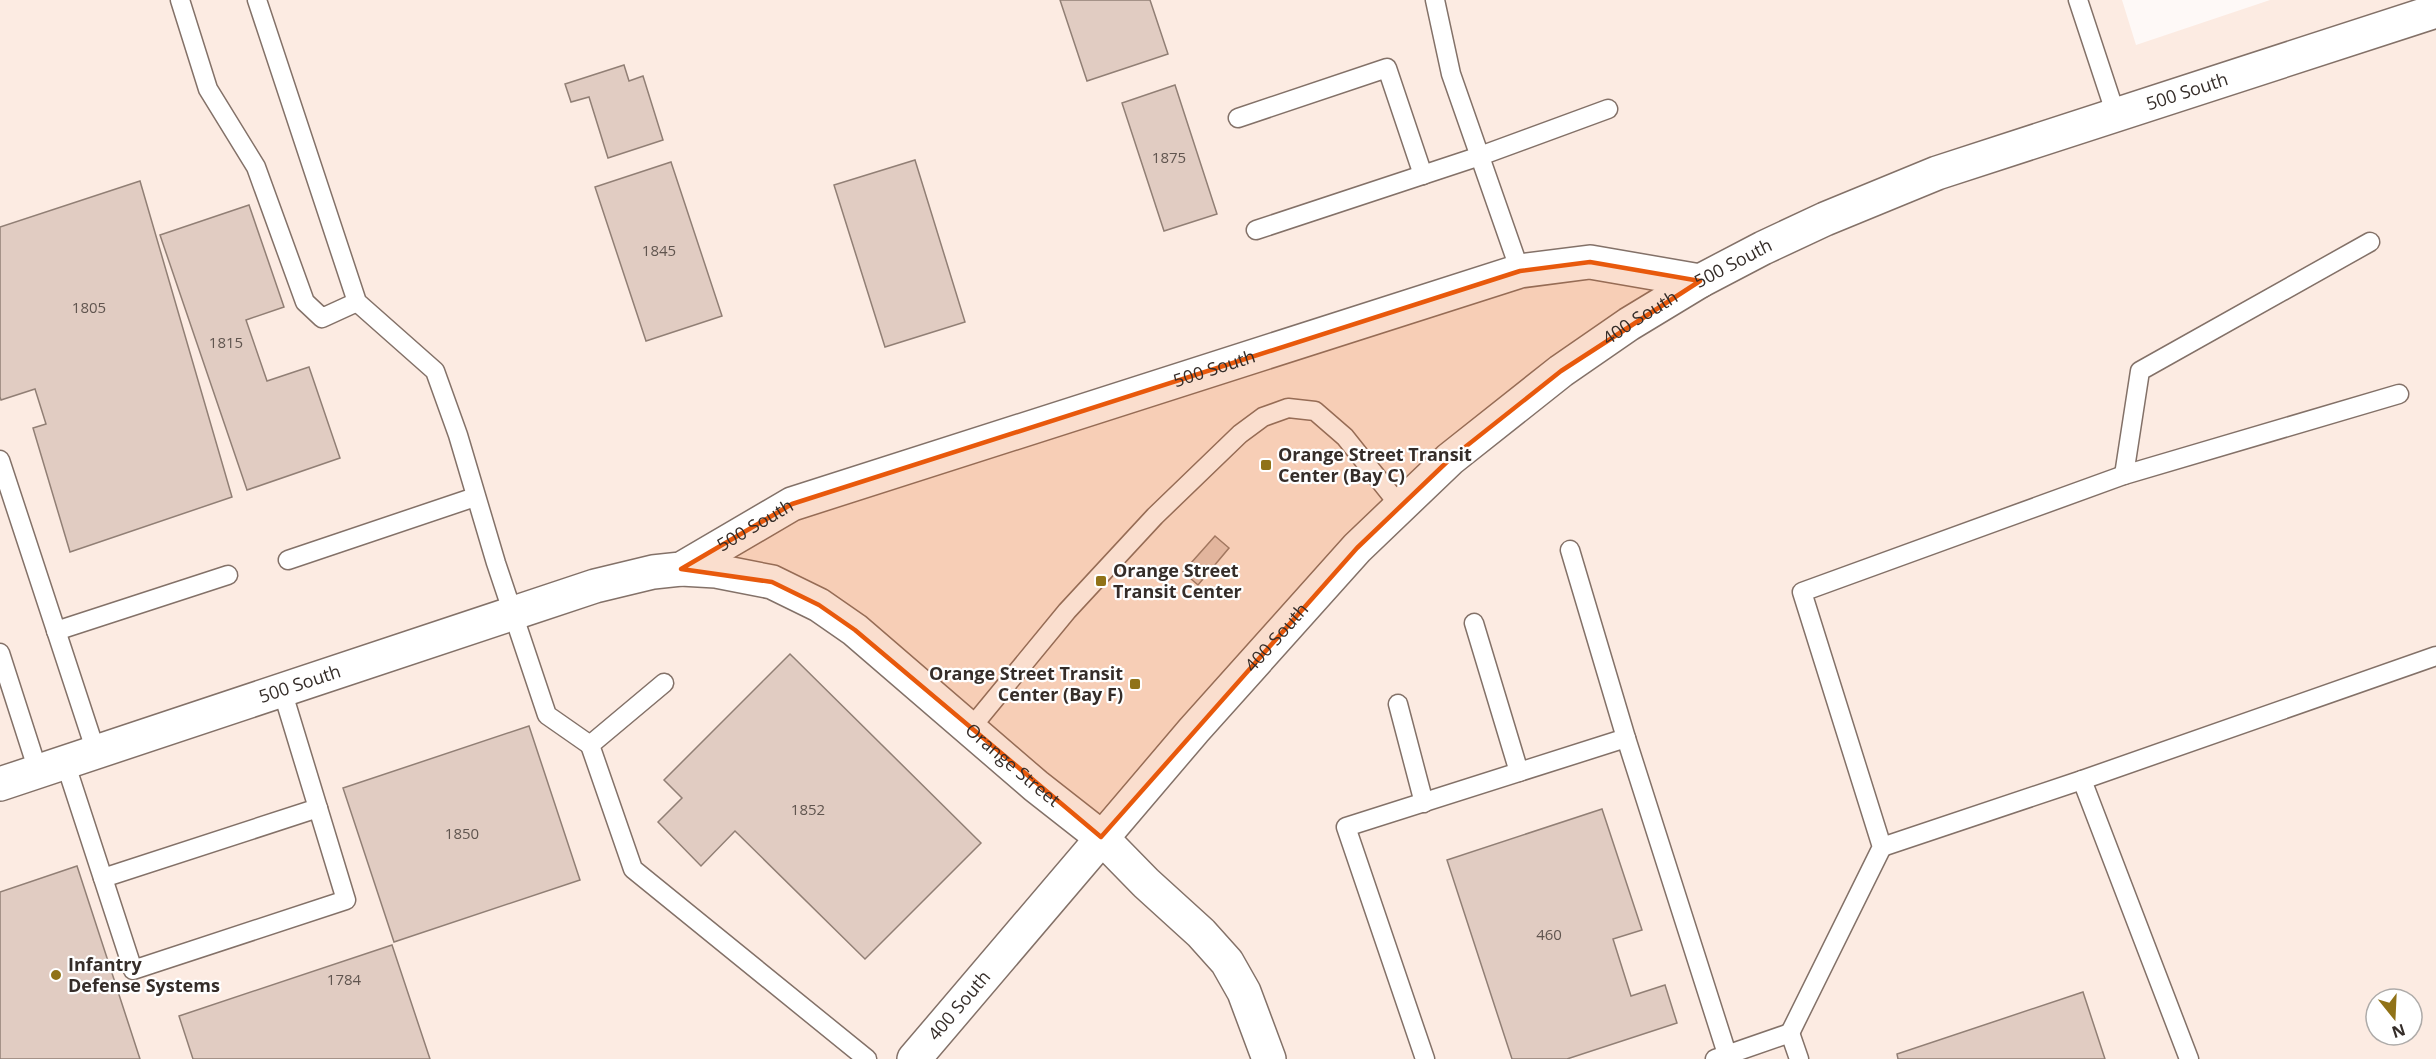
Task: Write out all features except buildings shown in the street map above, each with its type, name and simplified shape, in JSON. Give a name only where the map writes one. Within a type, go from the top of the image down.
[{"type":"street","name":"500 South","points":[[0,784],[624,578],[681,569],[792,504],[1520,271],[1590,262],[1700,281],[1763,248],[1881,195],[1937,173],[2436,11]]},
{"type":"street","name":"400 South","points":[[914,1059],[1101,837],[1316,593],[1400,506],[1450,459],[1561,371],[1629,324],[1700,281]]},
{"type":"street","name":"Orange Street","points":[[681,569],[745,575],[772,582],[796,592],[855,630],[1036,786],[1101,837],[1146,883],[1201,933],[1227,962],[1244,992],[1269,1059]]},
{"type":"lane","points":[[180,0],[208,89],[256,167],[305,302],[322,318],[357,302]]},
{"type":"lane","points":[[257,0],[357,302],[435,371],[458,435],[475,497],[547,715],[590,745],[633,869],[867,1059]]},
{"type":"lane","points":[[1435,0],[1451,74],[1520,271]]},
{"type":"lane","points":[[2078,0],[2116,115]]},
{"type":"lane","points":[[1238,118],[1387,68],[1423,175]]},
{"type":"lane","points":[[1256,230],[1480,156],[1608,110]]},
{"type":"lane","points":[[2124,475],[2140,371],[2370,242]]},
{"type":"lane","points":[[1570,550],[1721,1056],[1790,1033],[1882,847],[1802,592],[2124,475],[2399,394]]},
{"type":"lane","points":[[970,729],[1067,611],[1147,525],[1240,434],[1263,417],[1288,408],[1315,411],[1345,437],[1400,506]]},
{"type":"lane","points":[[0,460],[96,752]]},
{"type":"lane","points":[[288,560],[475,497]]},
{"type":"lane","points":[[56,630],[228,575]]},
{"type":"lane","points":[[1474,623],[1519,772]]},
{"type":"lane","points":[[0,653],[103,878],[133,970],[346,900],[282,690]]},
{"type":"lane","points":[[1882,847],[2082,780],[2436,656]]},
{"type":"lane","points":[[590,745],[664,683]]},
{"type":"lane","points":[[1398,704],[1424,802]]},
{"type":"lane","points":[[1425,1059],[1346,827],[1626,738]]},
{"type":"lane","points":[[2082,780],[2189,1059]]},
{"type":"lane","points":[[103,878],[318,808]]},
{"type":"lane","points":[[1790,1033],[1799,1059]]},
{"type":"highlighted area","points":[[1590,262],[1700,281],[1561,371],[1450,459],[1357,548],[1101,837],[855,630],[819,605],[772,582],[681,569],[792,504],[1520,271]]},
{"type":"shaded area","points":[[0,0],[2122,0],[2136,45],[2270,0],[2436,0],[2436,1059],[0,1059]]},
{"type":"place","name":"Orange Street Transit Center (Bay C)","points":[[1266,465]]},
{"type":"place","name":"Orange Street Transit Center","points":[[1101,581]]},
{"type":"place","name":"Orange Street Transit Center (Bay F)","points":[[1135,684]]},
{"type":"place","name":"Infantry Defense Systems","points":[[56,975]]}]
